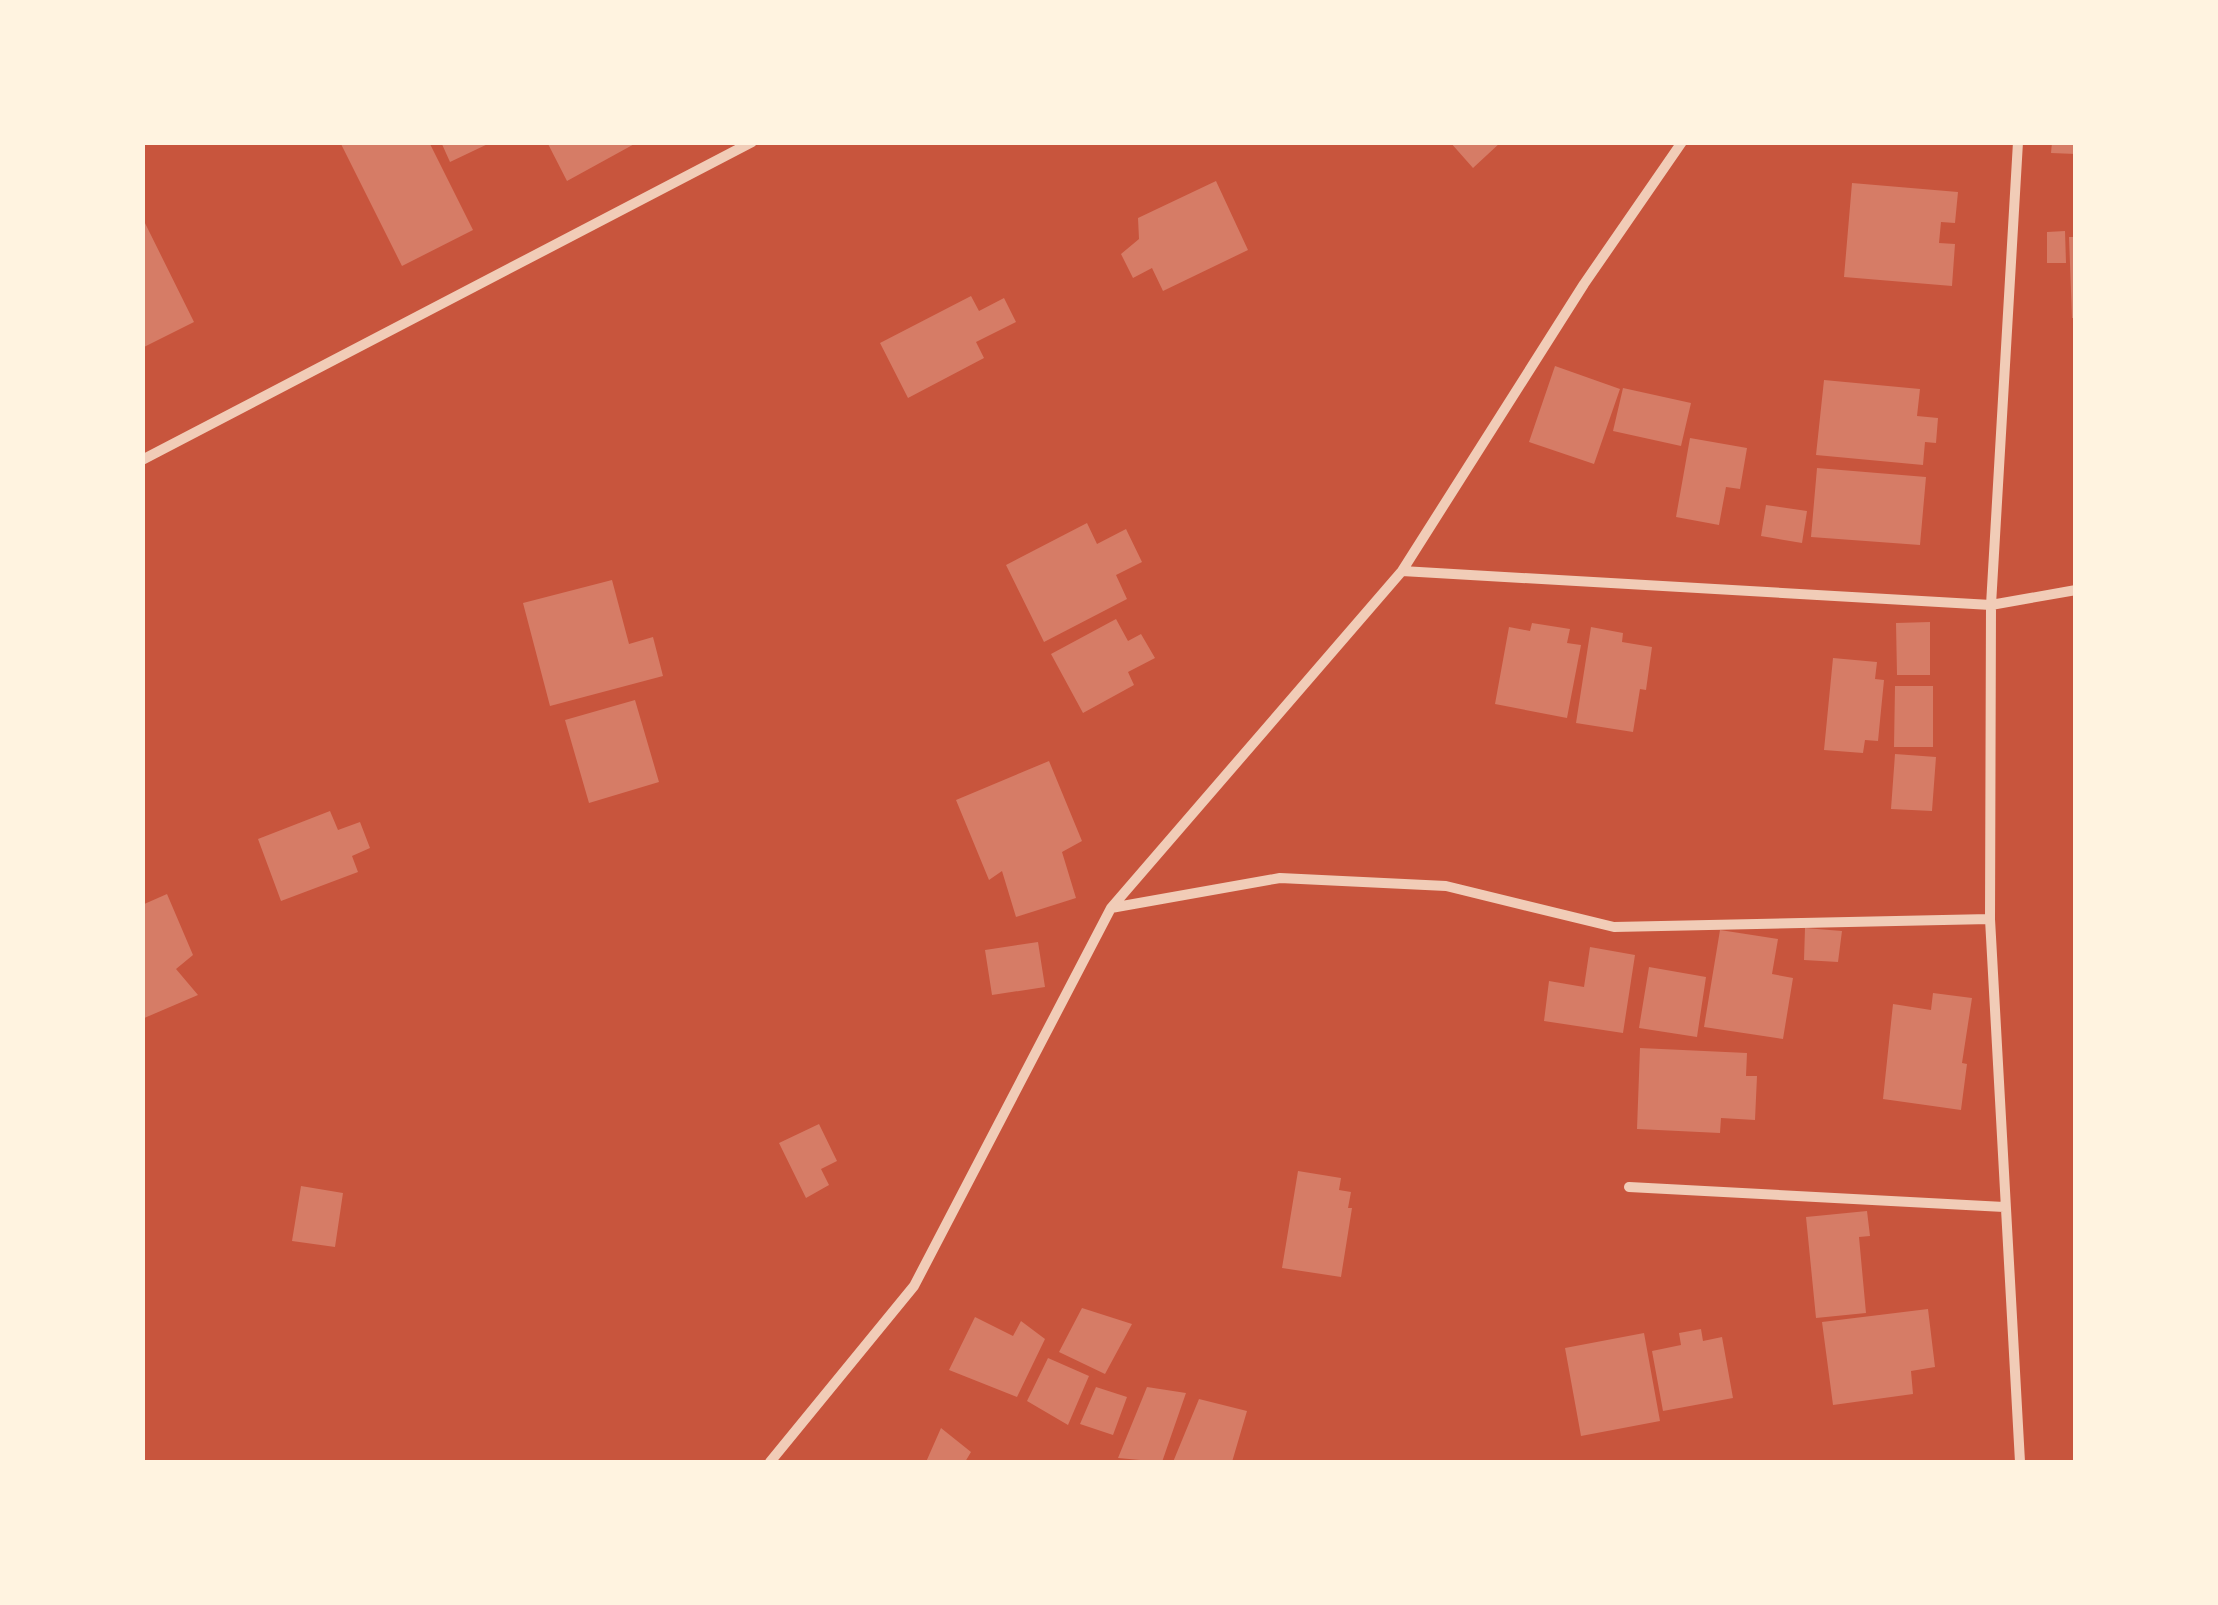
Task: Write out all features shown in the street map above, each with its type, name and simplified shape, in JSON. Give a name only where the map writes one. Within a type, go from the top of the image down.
[{"type":"street","points":[[142,460],[752,142]]},
{"type":"street","points":[[770,1462],[914,1286],[1111,908],[1402,571],[1584,284],[1682,142]]},
{"type":"street","points":[[2018,142],[1992,606],[1990,918],[2020,1462]]},
{"type":"street","points":[[1402,571],[1992,606],[2076,590]]},
{"type":"street","points":[[1111,908],[1280,878],[1446,886],[1614,927],[1990,918]]},
{"type":"street","points":[[1629,1187],[2004,1207]]},
{"type":"building","points":[[340,142],[429,142],[473,230],[402,266]]},
{"type":"building","points":[[441,142],[492,142],[450,162]]},
{"type":"building","points":[[547,142],[638,142],[567,181]]},
{"type":"building","points":[[1450,142],[1501,142],[1473,168]]},
{"type":"building","points":[[2052,142],[2076,142],[2076,154],[2051,153]]},
{"type":"building","points":[[1216,181],[1248,250],[1163,291],[1152,268],[1133,278],[1121,254],[1139,239],[1138,218]]},
{"type":"building","points":[[1852,183],[1958,192],[1955,223],[1941,222],[1939,243],[1955,244],[1952,286],[1844,277]]},
{"type":"building","points":[[142,217],[194,322],[142,348]]},
{"type":"building","points":[[2065,231],[2066,263],[2047,263],[2047,232]]},
{"type":"building","points":[[2069,237],[2076,237],[2076,318],[2072,318]]},
{"type":"building","points":[[971,296],[979,311],[1004,298],[1016,322],[976,342],[984,358],[908,398],[880,343]]},
{"type":"building","points":[[1555,366],[1620,389],[1594,464],[1529,442]]},
{"type":"building","points":[[1824,380],[1920,389],[1917,416],[1938,418],[1936,443],[1925,442],[1923,465],[1816,455]]},
{"type":"building","points":[[1623,388],[1691,403],[1681,446],[1613,431]]},
{"type":"building","points":[[1690,438],[1747,448],[1740,489],[1726,487],[1719,525],[1676,517]]},
{"type":"building","points":[[1817,468],[1926,477],[1920,545],[1811,537]]},
{"type":"building","points":[[1766,505],[1807,511],[1802,543],[1761,536]]},
{"type":"building","points":[[1087,523],[1097,544],[1126,529],[1142,562],[1116,575],[1127,599],[1044,642],[1006,565]]},
{"type":"building","points":[[612,580],[629,644],[653,637],[663,676],[550,706],[523,603]]},
{"type":"building","points":[[1116,619],[1128,641],[1141,634],[1155,658],[1128,672],[1134,685],[1083,713],[1051,654]]},
{"type":"building","points":[[1930,622],[1930,675],[1897,675],[1896,623]]},
{"type":"building","points":[[1532,623],[1570,629],[1567,643],[1581,645],[1567,718],[1495,704],[1509,627],[1530,631]]},
{"type":"building","points":[[1591,627],[1623,633],[1622,642],[1652,647],[1646,690],[1640,689],[1633,732],[1576,723]]},
{"type":"building","points":[[1833,658],[1877,662],[1875,679],[1884,680],[1878,741],[1865,740],[1863,753],[1824,750]]},
{"type":"building","points":[[1895,686],[1933,686],[1933,747],[1894,747]]},
{"type":"building","points":[[635,700],[659,782],[589,803],[565,720]]},
{"type":"building","points":[[1895,754],[1936,757],[1932,811],[1891,809]]},
{"type":"building","points":[[1049,761],[1082,841],[1062,852],[1076,898],[1016,917],[1002,871],[989,880],[956,800]]},
{"type":"building","points":[[330,811],[338,830],[360,822],[370,848],[352,856],[358,872],[281,901],[258,839]]},
{"type":"building","points":[[167,894],[193,955],[176,969],[198,995],[142,1019],[142,905]]},
{"type":"building","points":[[1805,928],[1842,931],[1838,962],[1804,960]]},
{"type":"building","points":[[1720,930],[1778,939],[1772,974],[1793,978],[1783,1039],[1704,1027]]},
{"type":"building","points":[[1038,942],[1045,987],[992,995],[985,950]]},
{"type":"building","points":[[1590,947],[1635,955],[1623,1033],[1544,1021],[1549,981],[1584,987]]},
{"type":"building","points":[[1649,967],[1706,977],[1697,1037],[1639,1028]]},
{"type":"building","points":[[1933,993],[1972,998],[1962,1063],[1967,1064],[1961,1110],[1883,1099],[1893,1004],[1931,1010]]},
{"type":"building","points":[[1640,1048],[1747,1053],[1746,1076],[1757,1076],[1755,1120],[1721,1118],[1720,1133],[1637,1129]]},
{"type":"building","points":[[819,1124],[837,1161],[821,1169],[829,1185],[806,1198],[779,1143]]},
{"type":"building","points":[[1298,1171],[1341,1178],[1339,1190],[1351,1192],[1341,1277],[1282,1268]]},
{"type":"building","points":[[301,1186],[343,1193],[335,1247],[292,1241]]},
{"type":"building","points":[[1867,1211],[1870,1236],[1859,1237],[1866,1313],[1816,1318],[1806,1217]]},
{"type":"building","points":[[1082,1308],[1132,1324],[1105,1374],[1059,1352]]},
{"type":"building","points":[[1928,1309],[1935,1367],[1911,1371],[1913,1394],[1833,1405],[1822,1322]]},
{"type":"building","points":[[975,1317],[1013,1336],[1021,1321],[1045,1339],[1017,1397],[949,1370]]},
{"type":"building","points":[[1701,1329],[1703,1341],[1722,1337],[1733,1398],[1663,1411],[1652,1351],[1681,1345],[1679,1333]]},
{"type":"building","points":[[1644,1333],[1660,1421],[1581,1436],[1565,1348]]},
{"type":"building","points":[[1048,1358],[1089,1376],[1068,1425],[1027,1401]]},
{"type":"building","points":[[1096,1387],[1127,1397],[1113,1435],[1080,1424]]},
{"type":"building","points":[[1147,1387],[1186,1393],[1162,1462],[1118,1458]]},
{"type":"building","points":[[1199,1399],[1247,1411],[1232,1462],[1173,1462]]},
{"type":"building","points":[[941,1428],[971,1452],[965,1462],[926,1462]]}]
